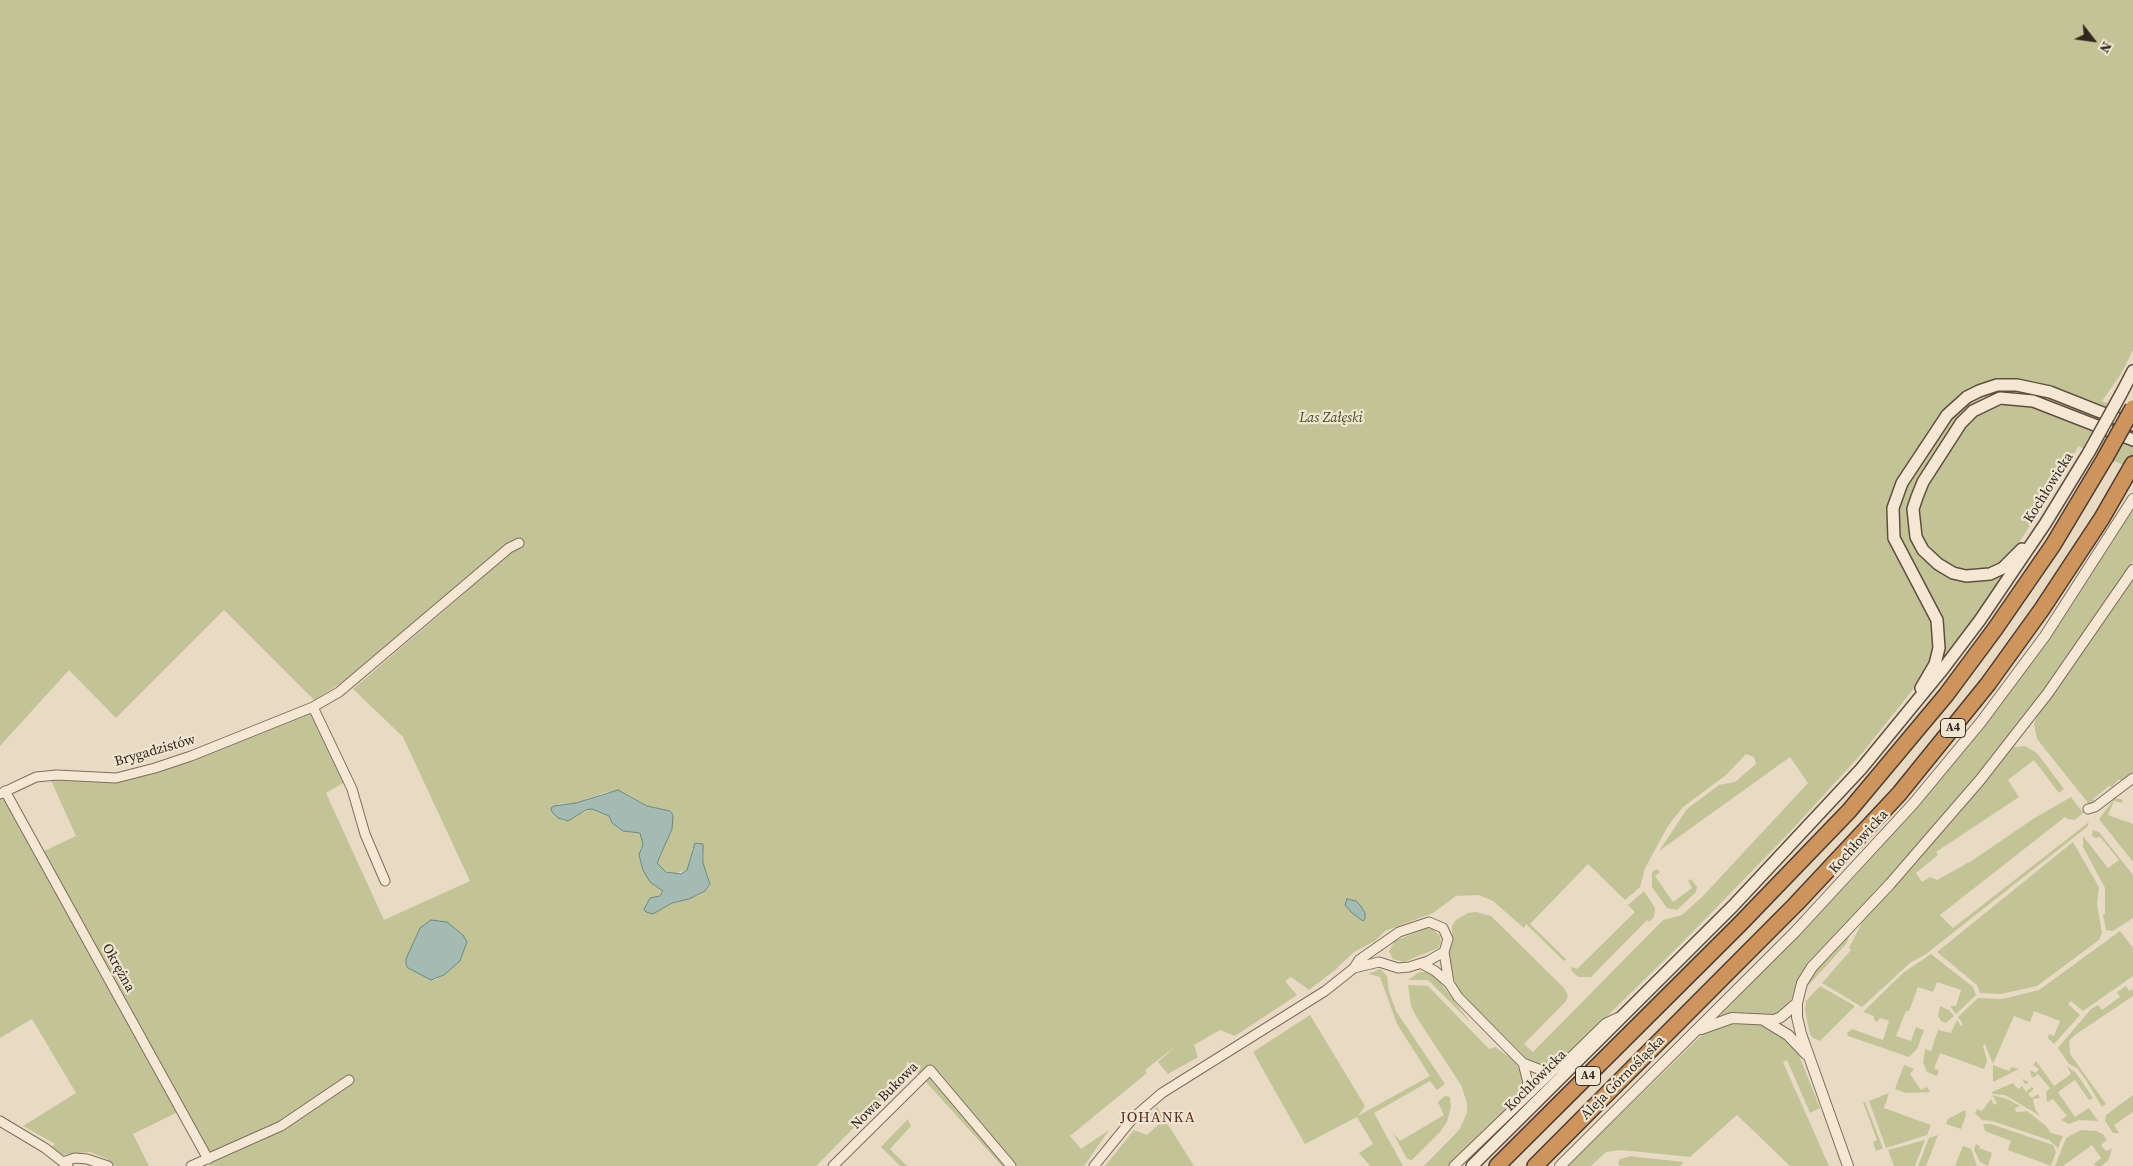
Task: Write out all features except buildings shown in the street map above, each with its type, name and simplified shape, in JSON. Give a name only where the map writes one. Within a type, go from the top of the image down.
[{"type":"highway","name":"Aleja Górnośląska","points":[[1497,1166],[1679,985],[1849,811],[1946,695],[2027,583],[2105,458],[2133,408]]},
{"type":"highway","name":"Aleja Górnośląska","points":[[1539,1163],[1712,990],[1868,828],[1961,719],[2042,609],[2102,518],[2131,467]]},
{"type":"main road","name":"Kochłowicka","points":[[1472,1166],[1733,906],[1815,821],[1905,717],[1980,620],[2045,524],[2089,452],[2133,371]]},
{"type":"main road","points":[[1905,717],[1934,664],[1939,635],[1932,607],[1894,538],[1893,508],[1902,483],[1938,426],[1957,405],[1973,394],[1997,385],[2018,385],[2050,392],[2133,425]]},
{"type":"main road","points":[[2045,524],[2003,568],[1990,574],[1966,576],[1953,573],[1938,564],[1923,550],[1916,537],[1913,510],[1923,482],[1961,423],[1973,411],[2000,398],[2033,401],[2133,440]]},
{"type":"street","name":"Kochłowicka","points":[[1560,1166],[1825,901],[1947,764],[2045,636],[2133,499]]},
{"type":"street","name":"Brygadzistów","points":[[3,793],[36,777],[57,774],[116,778],[155,768],[191,756],[313,707],[339,692],[509,548],[519,543]]},
{"type":"street","points":[[1848,1166],[1808,1059],[1797,1017],[1797,1003],[1802,983],[1812,967],[1890,884],[1980,780],[2048,693],[2133,570]]},
{"type":"street","points":[[313,707],[352,789],[364,834],[385,881]]},
{"type":"street","points":[[2088,809],[2095,807],[2133,778]]},
{"type":"street","name":"Okrężna","points":[[3,793],[208,1159]]},
{"type":"street","points":[[1094,1166],[1133,1118],[1162,1093],[1325,991],[1354,968],[1360,960],[1398,932],[1423,923],[1432,922],[1439,925],[1446,932],[1447,945],[1444,952],[1449,983]]},
{"type":"street","points":[[1384,944],[1382,951],[1385,963]]},
{"type":"street","points":[[1354,968],[1373,963],[1385,963],[1398,968],[1422,964],[1444,952]]},
{"type":"street","points":[[1422,964],[1435,971],[1449,983],[1458,997],[1523,1063],[1528,1083],[1527,1091],[1521,1101]]},
{"type":"street","points":[[1696,1031],[1732,1018],[1762,1020],[1782,1017],[1797,1003]]},
{"type":"street","name":"Kochłowicka","points":[[1523,1063],[1541,1070],[1554,1070],[1565,1063],[1606,1023],[1621,1016]]},
{"type":"street","points":[[1762,1020],[1788,1035],[1808,1059]]},
{"type":"street","name":"Nowa Bukowa","points":[[833,1166],[930,1070],[1011,1166]]},
{"type":"street","points":[[1454,1166],[1554,1070]]},
{"type":"street","points":[[191,1166],[281,1126],[349,1080]]},
{"type":"street","points":[[0,1121],[66,1164],[75,1158],[87,1159],[108,1166]]},
{"type":"green space","name":"Las Załęski","points":[[0,0],[2133,0],[2133,350],[2121,374],[2102,401],[2133,414],[2133,419],[2055,388],[2020,380],[2006,380],[1947,409],[1907,465],[1888,514],[1891,545],[1922,598],[1933,625],[1934,642],[1931,658],[1919,682],[1863,752],[1789,833],[1680,945],[1560,1062],[1544,1065],[1526,1058],[1460,992],[1447,957],[1452,943],[1452,926],[1456,920],[1468,913],[1476,912],[1491,916],[1564,988],[1568,995],[1566,1001],[1524,1044],[1533,1052],[1663,920],[1682,915],[1703,896],[1808,783],[1790,757],[1659,851],[1687,809],[1719,785],[1735,782],[1756,764],[1754,757],[1746,754],[1726,775],[1683,807],[1668,826],[1645,868],[1640,887],[1625,900],[1588,864],[1530,924],[1566,959],[1564,961],[1526,924],[1524,928],[1493,901],[1479,895],[1456,896],[1433,913],[1385,931],[1375,941],[1354,952],[1309,990],[1291,977],[1285,981],[1297,995],[1235,1036],[1220,1030],[1194,1045],[1198,1057],[1168,1074],[1158,1062],[1177,1045],[1145,1070],[1147,1073],[1070,1136],[1081,1149],[1109,1130],[1084,1166],[1002,1166],[907,1061],[905,1076],[816,1166],[210,1166],[42,852],[76,836],[50,778],[116,781],[194,759],[312,712],[345,782],[326,793],[384,920],[470,881],[403,737],[353,689],[465,593],[459,586],[487,560],[344,681],[314,700],[224,610],[116,718],[69,670],[0,746]],"holes":[[[606,792],[625,793],[647,806],[662,809],[672,829],[657,863],[660,868],[674,874],[687,870],[690,864],[692,848],[704,854],[703,863],[709,879],[708,888],[699,895],[672,903],[653,914],[646,912],[644,909],[650,899],[660,896],[663,891],[650,882],[640,849],[643,844],[643,837],[640,833],[629,832],[612,823],[609,816],[592,809],[564,821],[552,812],[551,808],[560,804],[576,803]],[[431,920],[451,925],[463,935],[463,954],[460,961],[435,980],[426,978],[423,974],[408,968],[406,964],[420,928]]]},
{"type":"green space","points":[[2007,389],[2037,393],[2133,430],[2133,433],[2052,401],[2021,392],[1996,393],[1972,405],[1914,490],[1919,552],[1937,570],[1947,576],[1982,581],[2006,574],[1943,662],[1941,662],[1941,616],[1898,535],[1897,509],[1906,486],[1946,423],[1969,402],[1995,391]]},
{"type":"green space","points":[[2007,404],[2030,407],[2133,447],[2133,469],[2078,446],[2071,462],[2011,555],[1991,567],[1976,570],[1957,568],[1940,559],[1924,540],[1921,532],[1920,504],[1928,485],[1972,419],[1983,411]]},
{"type":"green space","points":[[2133,509],[2133,561],[2047,686],[1979,773],[1880,888],[1808,964],[1797,981],[1789,1006],[1774,1016],[1740,1013],[1719,1017],[1853,878],[1919,805],[1980,731],[2061,622]]},
{"type":"green space","points":[[2133,577],[2133,771],[2123,780],[2118,780],[2112,787],[2109,786],[2093,799],[2095,802],[2089,804],[2037,739],[2034,724],[2038,714]]},
{"type":"green space","points":[[2025,746],[2037,753],[2064,789],[2059,793],[2034,760],[2008,780],[2019,797],[1936,852],[1938,855],[1916,873],[1922,882],[1930,877],[1937,880],[1973,860],[2033,819],[2071,797],[2083,813],[2075,820],[2065,817],[1940,915],[1953,928],[2089,822],[2087,827],[1926,954],[1910,963],[1862,1007],[1822,983],[1851,950],[1849,948],[1864,919],[1950,823],[2009,751],[2013,747]]},
{"type":"green space","points":[[2115,798],[2123,800],[2122,803],[2114,801],[2108,815],[2133,824],[2133,862],[2099,819]]},
{"type":"green space","points":[[0,799],[7,801],[178,1112],[133,1134],[149,1166],[115,1166],[107,1159],[90,1152],[59,1155],[49,1148],[55,1144],[23,1126],[76,1093],[32,1019],[0,1038]]},
{"type":"green space","points":[[2093,830],[2099,832],[2133,875],[2133,918],[2113,931],[2106,930],[2103,915],[2105,914],[2105,888],[2083,847],[2083,836],[2108,868],[2119,860],[2100,837],[2095,838],[2092,836]]},
{"type":"green space","points":[[2073,842],[2099,887],[2097,904],[2102,933],[2099,940],[2037,986],[2001,994],[1980,993],[1977,985],[1937,952]]},
{"type":"green space","points":[[1657,869],[1660,872],[1655,876],[1673,902],[1692,888],[1688,881],[1691,879],[1697,887],[1696,892],[1677,910],[1667,908],[1652,887],[1652,872]]},
{"type":"green space","points":[[1644,891],[1655,908],[1654,917],[1649,922],[1647,920],[1591,977],[1578,977],[1571,970],[1572,967],[1577,969],[1635,912],[1628,905]]},
{"type":"green space","points":[[1427,928],[1433,929],[1440,936],[1441,942],[1438,948],[1404,962],[1393,959],[1389,951],[1395,941]]},
{"type":"green space","points":[[2120,931],[2133,948],[2133,976],[2083,1011],[2071,1001],[2068,1004],[2080,1015],[2054,1044],[2048,1038],[2049,1034],[2054,1036],[2060,1021],[2034,1011],[2030,1022],[2014,1016],[1993,1064],[1985,1044],[1983,1046],[1987,1061],[1984,1069],[1940,1053],[1934,1069],[1939,1070],[1937,1076],[1927,1072],[1923,1062],[1925,1049],[1931,1051],[1938,1030],[1951,1033],[1957,1020],[1961,1026],[1963,1024],[1958,1017],[1978,998],[2002,999],[2039,990]]},
{"type":"green space","points":[[1850,935],[1846,944],[1806,988],[1815,970]]},
{"type":"green space","points":[[1931,954],[1973,987],[1976,995],[1956,1014],[1950,1006],[1956,1006],[1961,990],[1937,982],[1933,992],[1918,987],[1909,1011],[1906,1011],[1896,1036],[1911,1041],[1916,1027],[1924,1030],[1917,1049],[1909,1057],[1848,1036],[1847,1033],[1852,1029],[1883,1040],[1889,1021],[1880,1018],[1877,1022],[1874,1020],[1874,1016],[1863,1012],[1903,973]]},
{"type":"green space","points":[[1380,969],[1387,976],[1389,992],[1396,1011],[1445,1084],[1437,1090],[1430,1081],[1374,1113],[1403,1166],[1370,1166],[1359,1153],[1373,1144],[1357,1117],[1305,1144],[1253,1052],[1310,1015],[1365,1106],[1358,1116],[1430,1076],[1397,1024],[1380,977],[1368,974]]},
{"type":"green space","points":[[1419,972],[1427,972],[1436,977],[1471,1023],[1428,980],[1408,980]]},
{"type":"green space","points":[[1408,985],[1428,986],[1489,1049],[1495,1047],[1515,1061],[1523,1077],[1523,1086],[1516,1099],[1449,1166],[1424,1166],[1459,1130],[1467,1113],[1467,1103],[1461,1085],[1411,1006]]},
{"type":"green space","points":[[1820,986],[1855,1006],[1820,1041],[1813,1038],[1810,1034],[1805,1011],[1806,1001]]},
{"type":"green space","points":[[2126,986],[2129,991],[2133,989],[2133,996],[2069,1041],[2070,1054],[2106,1104],[2102,1107],[2086,1080],[2077,1068],[2069,1064],[2058,1048],[2091,1009],[2098,1005],[2102,1010],[2120,997],[2117,992]]},
{"type":"green space","points":[[1940,1006],[1949,1010],[1954,1016],[1946,1023],[1941,1021],[1938,1016]]},
{"type":"green space","points":[[1748,1021],[1765,1025],[1784,1035],[1798,1053],[1820,1108],[1810,1113],[1787,1060],[1783,1062],[1829,1166],[1790,1166],[1737,1115],[1690,1157],[1621,1150],[1606,1152],[1591,1166],[1568,1166],[1704,1033],[1723,1023]]},
{"type":"green space","points":[[2036,1061],[2054,1086],[2071,1074],[2067,1066],[2076,1073],[2093,1098],[2089,1100],[2075,1080],[2058,1092],[2075,1117],[2089,1108],[2098,1121],[2079,1120],[2069,1124],[2061,1120],[2067,1116],[2053,1099],[2047,1102],[2046,1092],[2050,1088],[2038,1074],[2033,1078],[2031,1075],[2030,1070],[2036,1073],[2039,1069],[2033,1065]]},
{"type":"green space","points":[[1904,1065],[1914,1069],[1910,1074],[1921,1090],[1927,1087],[1930,1092],[1905,1093],[1895,1089]]},
{"type":"green space","points":[[1993,1065],[2009,1071],[2011,1067],[2019,1069],[1993,1082]]},
{"type":"green space","points":[[2013,1083],[2018,1089],[2022,1086],[2026,1092],[2032,1087],[2034,1089],[2028,1094],[2032,1098],[2038,1094],[2040,1098],[2033,1099],[2035,1109],[2040,1116],[2005,1095],[1993,1094],[1992,1092]]},
{"type":"green space","points":[[1889,1093],[1884,1108],[1931,1125],[1927,1135],[1886,1148],[1869,1101]]},
{"type":"green space","points":[[1992,1095],[2007,1099],[2020,1106],[2015,1108],[2016,1112],[2027,1111],[2046,1126],[2051,1133],[2063,1136],[2058,1148],[2049,1140],[1992,1121],[1982,1120],[1975,1113],[1977,1109],[1982,1111],[1991,1099],[1994,1105],[1997,1103]]},
{"type":"green space","points":[[2133,1095],[2133,1112],[2114,1125],[2119,1133],[2113,1133],[2105,1121],[2106,1115]]},
{"type":"green space","points":[[1445,1096],[1450,1097],[1451,1107],[1447,1122],[1440,1132],[1412,1160],[1407,1159],[1393,1133],[1400,1141],[1444,1115],[1438,1102]]},
{"type":"green space","points":[[1863,1102],[1865,1102],[1883,1148],[1876,1151],[1873,1142],[1877,1140]]},
{"type":"green space","points":[[1157,1107],[1194,1166],[1105,1166],[1134,1130],[1147,1135],[1160,1123],[1151,1114]]},
{"type":"green space","points":[[1965,1110],[1966,1115],[1961,1129],[1946,1124],[1948,1119]]},
{"type":"green space","points":[[908,1119],[911,1126],[890,1149],[907,1166],[900,1166],[881,1147]]},
{"type":"green space","points":[[1983,1124],[1991,1124],[2053,1145],[2056,1152],[2051,1166],[2008,1150],[2011,1141],[1985,1131]]},
{"type":"green space","points":[[2081,1130],[2096,1131],[2103,1134],[2107,1140],[2101,1145],[2106,1151],[2112,1149],[2108,1161],[2101,1166],[2094,1164],[2101,1158],[2092,1145],[2063,1166],[2055,1166],[2066,1138]]},
{"type":"green space","points":[[1938,1135],[1926,1166],[1918,1166],[1929,1138]]},
{"type":"green space","points":[[1925,1140],[1915,1166],[1894,1166],[1888,1150]]},
{"type":"green space","points":[[1976,1144],[1980,1146],[1979,1148],[1992,1153],[1988,1166],[1980,1162],[1974,1149]]},
{"type":"green space","points":[[1963,1146],[1971,1149],[1977,1166],[1955,1166]]},
{"type":"green space","points":[[1631,1156],[1684,1162],[1680,1166],[1620,1166],[1618,1163],[1620,1159]]},
{"type":"water","points":[[618,790],[647,806],[670,811],[673,815],[672,829],[657,863],[666,872],[681,874],[687,870],[695,843],[703,844],[703,863],[710,884],[705,891],[689,899],[672,903],[653,914],[646,912],[644,909],[650,898],[660,896],[663,891],[650,882],[643,870],[639,855],[643,844],[640,833],[623,831],[612,823],[609,816],[592,809],[586,810],[568,821],[558,818],[552,812],[551,808],[554,806],[576,803]]},
{"type":"water","points":[[1347,899],[1356,901],[1360,905],[1365,913],[1363,921],[1345,905]]},
{"type":"water","points":[[431,920],[447,922],[463,935],[467,942],[460,961],[444,975],[431,980],[408,968],[406,959],[420,928]]},
{"type":"district","name":"JOHANKA","points":[[1158,1118]]}]
